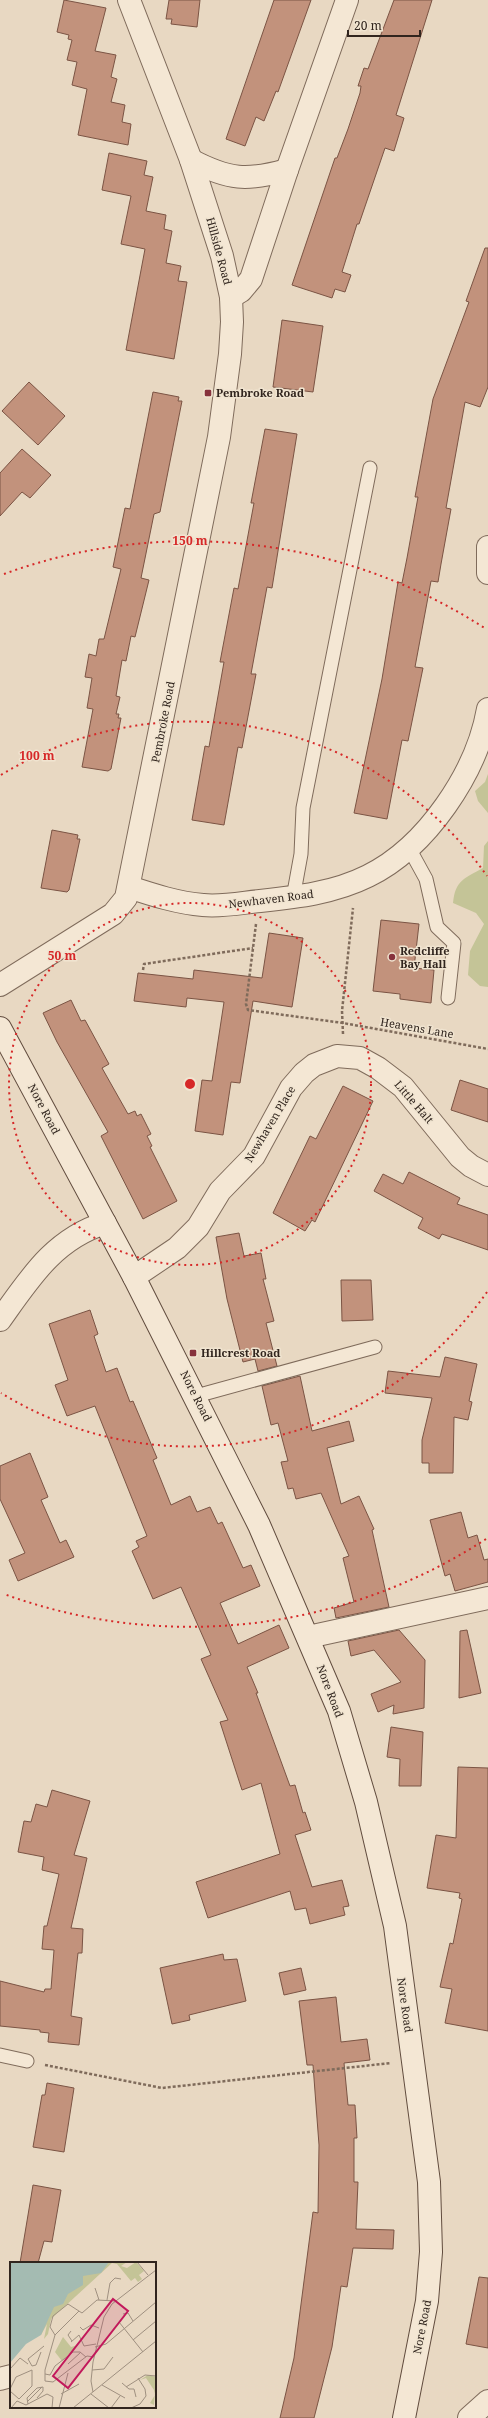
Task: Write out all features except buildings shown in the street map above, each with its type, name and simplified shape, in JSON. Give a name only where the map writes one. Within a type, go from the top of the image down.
[{"type":"street","name":"Hillside Road","points":[[130,0],[191,160],[222,256],[231,297],[241,290],[251,279],[287,170],[348,0]]},
{"type":"street","points":[[191,160],[211,171],[231,177],[260,177],[287,170]]},
{"type":"street","name":"Pembroke Road","points":[[0,985],[113,914],[123,904],[129,887],[219,437],[230,354],[231,297]]},
{"type":"street","points":[[488,548],[488,573]]},
{"type":"street","name":"Newhaven Road","points":[[129,887],[157,896],[203,905],[293,898],[326,891],[358,880],[390,864],[409,848],[438,815],[464,774],[479,744],[488,709]]},
{"type":"street","name":"Nore Road","points":[[0,1028],[134,1277],[196,1396],[259,1525],[339,1711],[366,1802],[395,1926],[429,2182],[431,2252],[427,2301],[404,2418]]},
{"type":"street","name":"Little Halt","points":[[326,1059],[345,1056],[360,1058],[394,1079],[403,1087],[460,1157],[470,1166],[488,1175]]},
{"type":"street","name":"Newhaven Place","points":[[134,1277],[169,1254],[192,1233],[220,1191],[254,1156],[298,1080],[314,1065],[326,1059]]},
{"type":"street","points":[[0,1320],[24,1287],[66,1240],[86,1229],[105,1223]]},
{"type":"street","points":[[308,1637],[488,1598]]},
{"type":"street","points":[[0,2379],[10,2376]]},
{"type":"street","points":[[469,2418],[488,2401]]},
{"type":"lane","points":[[293,898],[301,854],[303,808],[370,468]]},
{"type":"lane","points":[[409,848],[426,879],[437,927],[454,943],[448,998]]},
{"type":"lane","points":[[196,1396],[375,1347]]},
{"type":"lane","points":[[0,2054],[26,2061]]},
{"type":"path","points":[[343,1023],[346,968],[358,880]]},
{"type":"path","points":[[143,970],[144,964],[253,948],[259,901]]},
{"type":"path","name":"Heavens Lane","points":[[253,948],[246,1004],[248,1010],[343,1023],[488,1049]]},
{"type":"path","points":[[26,2061],[162,2088],[413,2061]]},
{"type":"green space","points":[[488,774],[488,813],[478,801],[475,791],[485,782]]},
{"type":"green space","points":[[488,841],[488,987],[480,986],[468,975],[470,951],[484,924],[476,913],[453,903],[454,895],[459,884],[466,877],[483,868],[484,846]]},
{"type":"place","name":"Pembroke Road","points":[[208,393]]},
{"type":"place","name":"Redcliffe Bay Hall","points":[[392,957]]},
{"type":"place","name":"Hillcrest Road","points":[[193,1353]]}]
